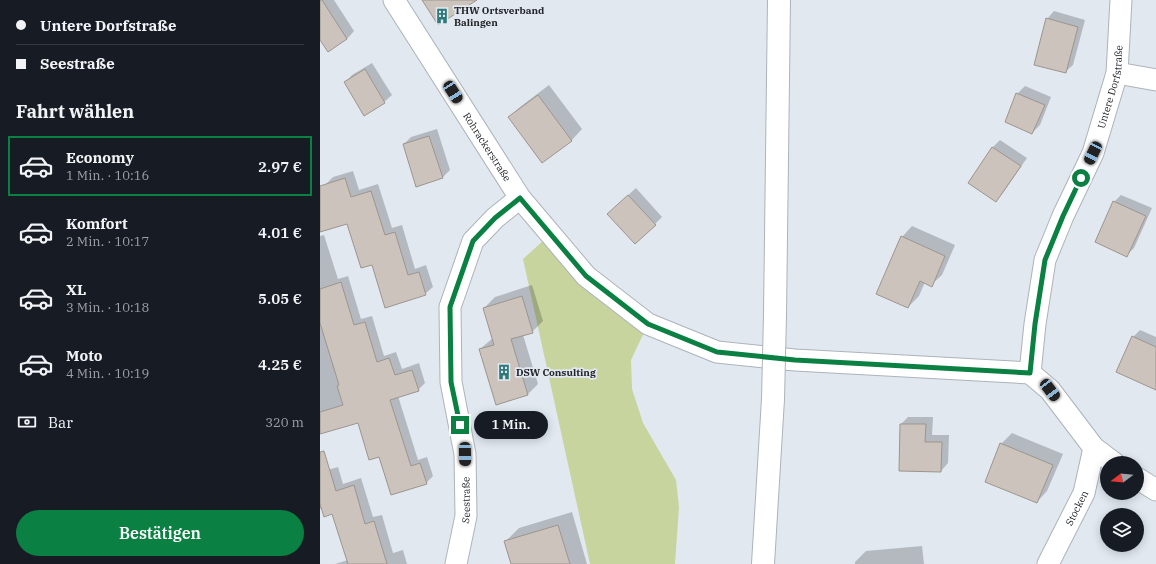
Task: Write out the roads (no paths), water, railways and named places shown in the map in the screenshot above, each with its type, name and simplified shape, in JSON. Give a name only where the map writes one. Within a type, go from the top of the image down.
[{"type":"highway","points":[[762,564],[772,399],[775,315],[779,0]]},
{"type":"street","name":"Rohrackerstraße","points":[[394,0],[520,198],[586,276],[648,324],[717,352],[795,360],[1030,373]]},
{"type":"street","name":"Untere Dorfstraße","points":[[1030,373],[1035,324],[1045,260],[1063,216],[1093,153],[1117,73],[1121,0]]},
{"type":"street","points":[[1117,73],[1156,80]]},
{"type":"street","name":"Seestraße","points":[[456,564],[466,516],[465,454],[451,382],[450,307],[473,241],[495,218],[520,198]]},
{"type":"street","points":[[1030,373],[1050,390],[1094,448],[1105,456]]},
{"type":"street","name":"Stocken","points":[[1048,564],[1084,493],[1094,448]]},
{"type":"street","points":[[1144,482],[1156,490]]},
{"type":"place","name":"THW Ortsverband Balingen","points":[[442,16]]},
{"type":"place","name":"DSW Consulting","points":[[504,372]]}]
